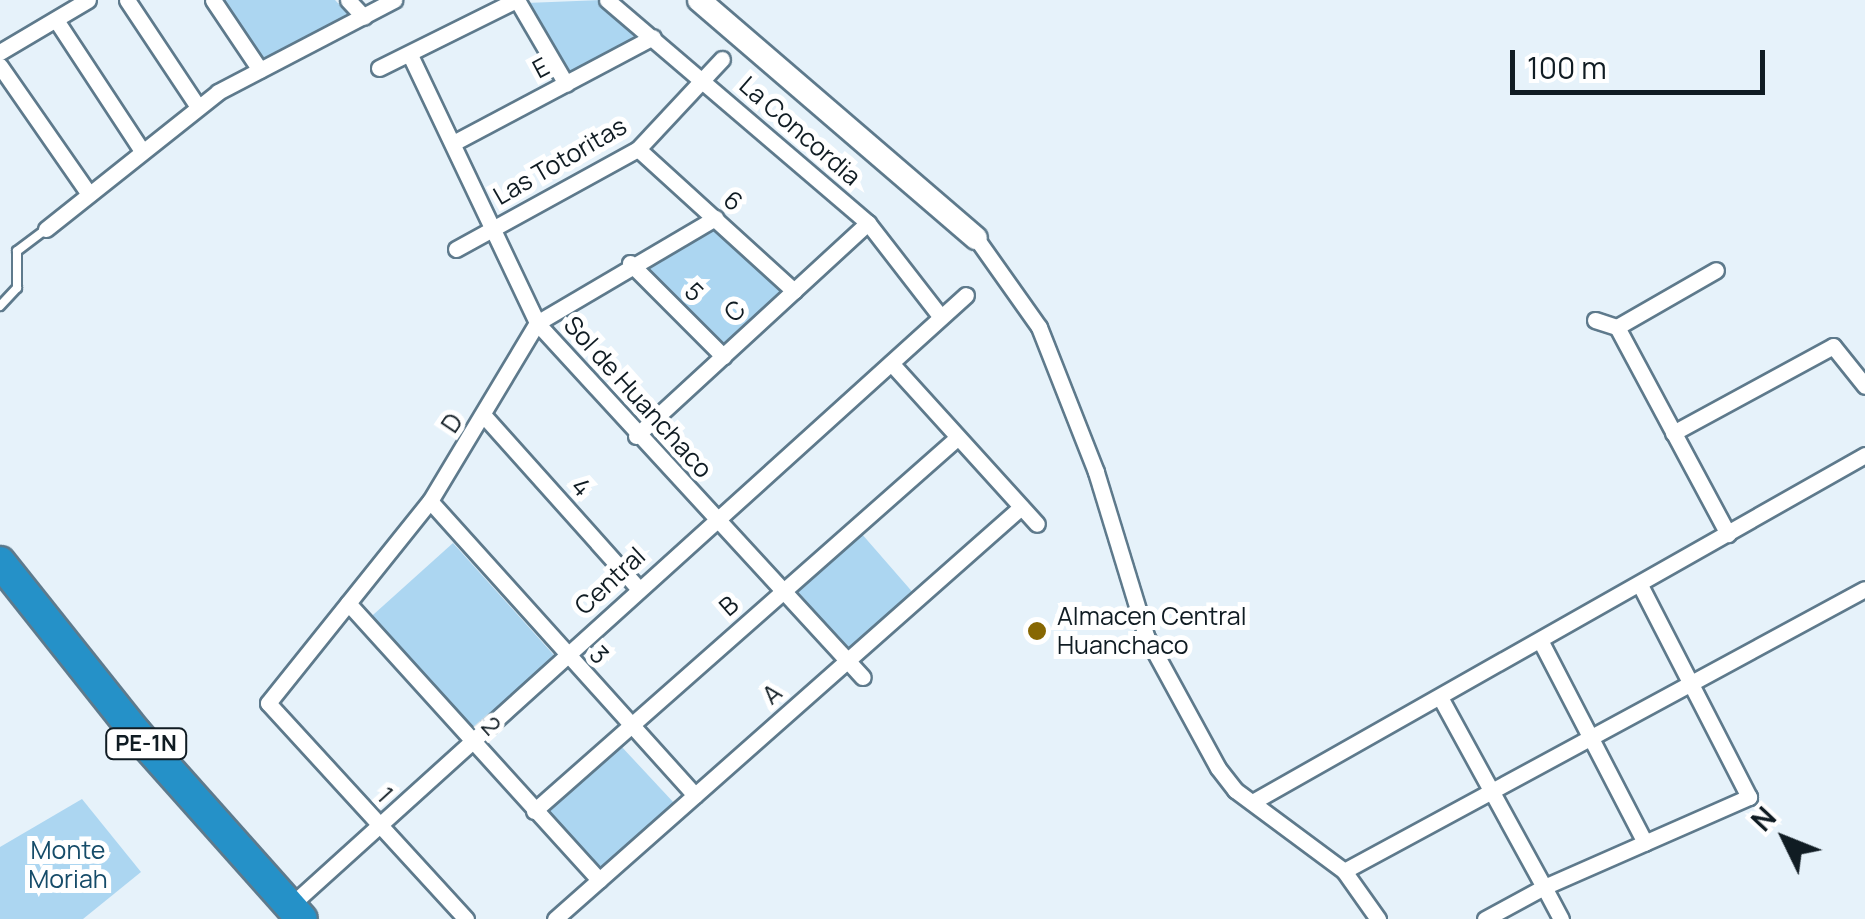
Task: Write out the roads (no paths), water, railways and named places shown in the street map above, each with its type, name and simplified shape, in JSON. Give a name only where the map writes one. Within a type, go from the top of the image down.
[{"type":"highway","name":"PE-1N","points":[[0,562],[136,733],[296,912]]},
{"type":"street","points":[[0,52],[58,24],[88,0]]},
{"type":"street","points":[[126,0],[198,108]]},
{"type":"street","points":[[213,0],[260,70]]},
{"type":"street","points":[[348,0],[364,16]]},
{"type":"street","points":[[46,229],[198,108],[260,70],[394,0]]},
{"type":"street","points":[[379,68],[517,0],[566,84]]},
{"type":"street","name":"La Concordia","points":[[607,0],[868,223],[941,317]]},
{"type":"street","points":[[699,0],[976,238],[1039,328],[1096,472],[1146,636],[1218,768],[1235,790],[1256,800],[1344,871],[1378,919]]},
{"type":"street","points":[[58,24],[142,151]]},
{"type":"street","name":"E","points":[[453,144],[653,38]]},
{"type":"street","name":"Sol de Huanchaco","points":[[410,55],[538,323],[636,436],[862,677]]},
{"type":"street","name":"Las Totoritas","points":[[456,249],[638,149],[722,59]]},
{"type":"street","points":[[0,66],[89,194]]},
{"type":"street","name":"6","points":[[638,149],[794,290]]},
{"type":"street","name":"D","points":[[268,704],[430,501],[486,418],[538,323],[630,263],[714,218]]},
{"type":"street","name":"C","points":[[636,436],[868,223]]},
{"type":"street","name":"5","points":[[630,263],[723,356]]},
{"type":"street","points":[[1617,327],[1716,270]]},
{"type":"street","name":"Central","points":[[296,912],[378,826],[966,295]]},
{"type":"street","points":[[1595,320],[1617,327],[1728,534]]},
{"type":"street","points":[[1674,433],[1833,346],[1865,386]]},
{"type":"street","points":[[891,363],[1037,524]]},
{"type":"street","name":"4","points":[[486,418],[639,589]]},
{"type":"street","name":"B","points":[[534,811],[957,438]]},
{"type":"street","points":[[1256,800],[1441,699],[1865,456]]},
{"type":"street","name":"3","points":[[430,501],[695,795]]},
{"type":"street","name":"A","points":[[555,919],[1021,507]]},
{"type":"street","points":[[1484,919],[1544,888],[1749,797],[1640,585]]},
{"type":"street","points":[[1344,871],[1865,589]]},
{"type":"street","name":"2","points":[[348,603],[599,880]]},
{"type":"street","points":[[1541,642],[1645,842]]},
{"type":"street","points":[[1441,699],[1561,919]]},
{"type":"street","name":"1","points":[[268,704],[466,919]]},
{"type":"lane","points":[[0,306],[17,288],[17,251],[46,229]]},
{"type":"place","name":"Almacen Central Huanchaco","points":[[1037,631]]},
{"type":"park label","name":"Monte Moriah","points":[[68,866]]}]
